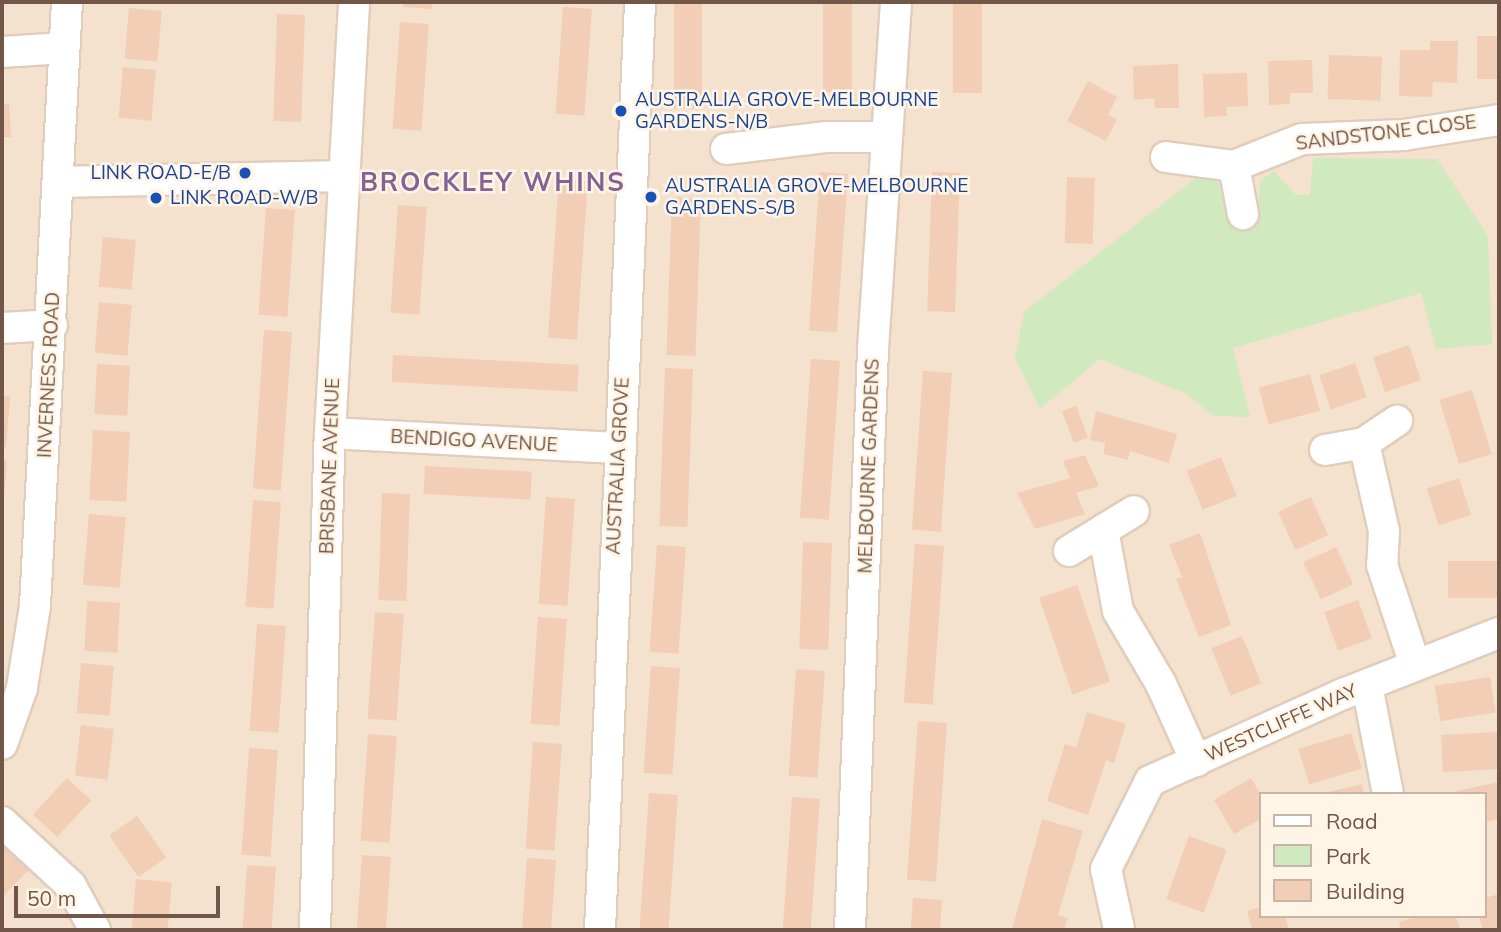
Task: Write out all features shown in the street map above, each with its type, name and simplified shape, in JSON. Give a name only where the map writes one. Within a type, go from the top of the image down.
[{"type":"street","name":"INVERNESS ROAD","points":[[2,744],[31,644],[52,325],[67,2]]},
{"type":"street","name":"BRISBANE AVENUE","points":[[314,930],[330,433],[354,2]]},
{"type":"street","name":"AUSTRALIA GROVE","points":[[600,930],[617,448],[635,188],[640,2]]},
{"type":"street","name":"MELBOURNE GARDENS","points":[[850,930],[885,137],[896,2]]},
{"type":"street","points":[[2,52],[64,48]]},
{"type":"street","name":"SANDSTONE CLOSE","points":[[1166,158],[1234,166],[1302,139],[1404,135],[1499,120]]},
{"type":"street","points":[[726,149],[827,137],[885,137]]},
{"type":"street","points":[[1234,166],[1243,214]]},
{"type":"street","points":[[59,182],[343,176]]},
{"type":"street","points":[[2,328],[52,325]]},
{"type":"street","points":[[1325,450],[1364,443],[1397,421]]},
{"type":"street","name":"BENDIGO AVENUE","points":[[330,433],[617,448]]},
{"type":"street","points":[[1364,443],[1384,531],[1382,565],[1415,664]]},
{"type":"street","points":[[1069,551],[1134,511]]},
{"type":"street","name":"WESTCLIFFE WAY","points":[[1103,530],[1118,611],[1161,684],[1196,761]]},
{"type":"street","name":"WESTCLIFFE WAY","points":[[1120,930],[1106,869],[1150,781],[1415,664],[1499,633]]},
{"type":"street","name":"WESTCLIFFE WAY","points":[[1367,685],[1388,792]]},
{"type":"street","points":[[2,822],[71,886],[95,930]]},
{"type":"shaded area","points":[[2,2],[1499,2],[1499,930],[2,930]]},
{"type":"green space","points":[[1313,158],[1437,159],[1488,236],[1492,344],[1436,349],[1421,293],[1233,348],[1250,417],[1214,416],[1185,393],[1100,359],[1040,409],[1015,358],[1024,312],[1197,177],[1216,178],[1238,229],[1257,224],[1260,181],[1274,171],[1296,195],[1310,195]]},
{"type":"building","points":[[403,2],[432,2],[432,9],[403,7]]},
{"type":"building","points":[[674,2],[702,2],[702,109],[674,109]]},
{"type":"building","points":[[823,2],[852,2],[852,92],[823,92]]},
{"type":"building","points":[[953,2],[982,2],[982,93],[953,93]]},
{"type":"building","points":[[563,7],[592,9],[584,116],[556,114]]},
{"type":"building","points":[[129,8],[162,11],[157,62],[125,59]]},
{"type":"building","points":[[277,14],[305,15],[301,122],[273,121]]},
{"type":"building","points":[[400,22],[429,24],[421,131],[393,129]]},
{"type":"building","points":[[1477,36],[1499,36],[1499,79],[1477,79]]},
{"type":"building","points":[[1430,41],[1458,41],[1457,83],[1433,82],[1432,97],[1399,96],[1400,50],[1430,50]]},
{"type":"building","points":[[1329,55],[1382,57],[1380,101],[1327,99]]},
{"type":"building","points":[[1312,60],[1313,93],[1290,93],[1290,104],[1269,105],[1268,61]]},
{"type":"building","points":[[1178,64],[1179,108],[1155,108],[1154,98],[1134,100],[1133,66]]},
{"type":"building","points":[[123,67],[156,70],[151,121],[119,118]]},
{"type":"building","points":[[1247,73],[1248,106],[1226,107],[1227,116],[1204,117],[1203,74]]},
{"type":"building","points":[[1088,81],[1117,97],[1108,115],[1117,119],[1106,141],[1067,121]]},
{"type":"building","points":[[2,104],[9,104],[11,137],[2,137]]},
{"type":"building","points":[[820,172],[848,174],[837,333],[809,331]]},
{"type":"building","points":[[932,172],[960,173],[955,312],[927,311]]},
{"type":"building","points":[[1067,177],[1095,178],[1093,244],[1065,243]]},
{"type":"building","points":[[559,179],[588,181],[577,340],[548,338]]},
{"type":"building","points":[[672,197],[701,198],[695,356],[666,355]]},
{"type":"building","points":[[398,205],[427,207],[419,315],[390,313]]},
{"type":"building","points":[[266,208],[295,210],[287,317],[259,315]]},
{"type":"building","points":[[103,237],[136,240],[132,290],[99,287]]},
{"type":"building","points":[[99,302],[132,305],[127,356],[95,353]]},
{"type":"building","points":[[264,330],[292,332],[281,491],[253,489]]},
{"type":"building","points":[[1409,345],[1421,380],[1385,392],[1373,357]]},
{"type":"building","points":[[393,355],[579,365],[577,392],[392,382]]},
{"type":"building","points":[[811,359],[840,361],[829,520],[800,518]]},
{"type":"building","points":[[1355,363],[1367,397],[1331,409],[1319,375]]},
{"type":"building","points":[[97,364],[130,366],[127,416],[94,414]]},
{"type":"building","points":[[665,368],[693,369],[687,527],[659,526]]},
{"type":"building","points":[[923,371],[952,373],[941,532],[912,530]]},
{"type":"building","points":[[1310,374],[1320,411],[1269,424],[1259,388]]},
{"type":"building","points":[[1472,390],[1492,454],[1459,464],[1439,400]]},
{"type":"building","points":[[2,396],[10,397],[6,447],[2,447]]},
{"type":"building","points":[[1076,406],[1088,438],[1074,443],[1062,411]]},
{"type":"building","points":[[1096,411],[1177,434],[1169,463],[1130,451],[1128,460],[1104,454],[1105,443],[1090,440]]},
{"type":"building","points":[[93,430],[130,432],[126,502],[89,500]]},
{"type":"building","points":[[1085,455],[1099,486],[1076,493],[1085,514],[1035,529],[1017,493],[1070,478],[1063,461]]},
{"type":"building","points":[[1221,457],[1237,496],[1202,510],[1187,471]]},
{"type":"building","points":[[2,460],[7,461],[4,497],[2,497]]},
{"type":"building","points":[[425,466],[532,472],[530,500],[424,494]]},
{"type":"building","points":[[1459,478],[1471,515],[1439,526],[1427,489]]},
{"type":"building","points":[[382,493],[410,494],[406,601],[378,600]]},
{"type":"building","points":[[546,497],[575,499],[567,606],[539,604]]},
{"type":"building","points":[[1311,497],[1328,535],[1295,550],[1278,512]]},
{"type":"building","points":[[253,500],[281,502],[273,609],[246,607]]},
{"type":"building","points":[[89,514],[126,517],[120,588],[83,585]]},
{"type":"building","points":[[1200,533],[1231,625],[1199,637],[1176,579],[1182,577],[1169,545]]},
{"type":"building","points":[[803,542],[832,543],[828,650],[799,649]]},
{"type":"building","points":[[915,544],[944,546],[933,705],[904,703]]},
{"type":"building","points":[[657,545],[686,547],[678,654],[650,652]]},
{"type":"building","points":[[1336,547],[1353,584],[1321,599],[1303,562]]},
{"type":"building","points":[[1448,561],[1498,561],[1498,598],[1448,598]]},
{"type":"building","points":[[1077,585],[1110,681],[1072,694],[1039,598]]},
{"type":"building","points":[[1358,600],[1372,639],[1338,651],[1324,612]]},
{"type":"building","points":[[87,601],[120,603],[117,653],[84,651]]},
{"type":"building","points":[[375,612],[404,614],[396,721],[368,719]]},
{"type":"building","points":[[538,617],[567,619],[559,726],[531,724]]},
{"type":"building","points":[[257,624],[286,626],[278,733],[250,731]]},
{"type":"building","points":[[1242,636],[1261,683],[1231,696],[1211,648]]},
{"type":"building","points":[[81,663],[114,666],[110,716],[77,713]]},
{"type":"building","points":[[651,666],[680,668],[672,775],[644,773]]},
{"type":"building","points":[[796,669],[825,671],[817,778],[789,776]]},
{"type":"building","points":[[1490,677],[1496,713],[1440,721],[1435,686]]},
{"type":"building","points":[[1087,712],[1126,724],[1114,763],[1106,760],[1088,815],[1047,801],[1065,744],[1076,748]]},
{"type":"building","points":[[918,721],[947,723],[936,882],[907,880]]},
{"type":"building","points":[[81,725],[114,729],[108,780],[75,776]]},
{"type":"building","points":[[1497,732],[1499,769],[1443,772],[1441,735]]},
{"type":"building","points":[[1351,733],[1362,768],[1309,784],[1298,749]]},
{"type":"building","points":[[368,734],[397,736],[389,843],[361,841]]},
{"type":"building","points":[[533,742],[562,744],[554,851],[526,849]]},
{"type":"building","points":[[249,748],[278,750],[270,857],[242,855]]},
{"type":"building","points":[[67,778],[91,801],[57,837],[33,815]]},
{"type":"building","points":[[1251,778],[1260,793],[1260,820],[1234,834],[1214,800]]},
{"type":"building","points":[[1499,782],[1499,819],[1487,822],[1487,792],[1452,792]]},
{"type":"building","points":[[1362,784],[1364,792],[1328,792]]},
{"type":"building","points":[[649,793],[678,795],[668,930],[639,930]]},
{"type":"building","points":[[792,797],[820,799],[811,930],[783,930]]},
{"type":"building","points":[[137,816],[166,858],[138,877],[109,836]]},
{"type":"building","points":[[1042,819],[1083,831],[1058,915],[1068,918],[1064,930],[1012,930]]},
{"type":"building","points":[[1189,836],[1227,850],[1204,913],[1166,899]]},
{"type":"building","points":[[7,840],[33,866],[2,897],[2,845]]},
{"type":"building","points":[[362,855],[391,857],[386,930],[357,930]]},
{"type":"building","points":[[527,858],[556,860],[551,930],[522,930]]},
{"type":"building","points":[[247,865],[276,867],[272,930],[242,930]]},
{"type":"building","points":[[136,879],[172,882],[168,930],[132,930]]},
{"type":"building","points":[[1499,894],[1499,930],[1483,930],[1480,918],[1487,918],[1487,897]]},
{"type":"building","points":[[913,898],[942,900],[940,930],[911,930]]},
{"type":"building","points":[[1260,907],[1260,918],[1286,918],[1289,930],[1252,930],[1247,911]]},
{"type":"building","points":[[1412,918],[1457,918],[1460,930],[1401,930],[1399,922]]},
{"type":"place","name":"AUSTRALIA GROVE-MELBOURNE GARDENS-N/B","points":[[621,111]]},
{"type":"place","name":"LINK ROAD-E/B","points":[[245,173]]},
{"type":"place","name":"AUSTRALIA GROVE-MELBOURNE GARDENS-S/B","points":[[651,197]]},
{"type":"place","name":"LINK ROAD-W/B","points":[[156,198]]},
{"type":"district","name":"BROCKLEY WHINS","points":[[493,182]]}]
